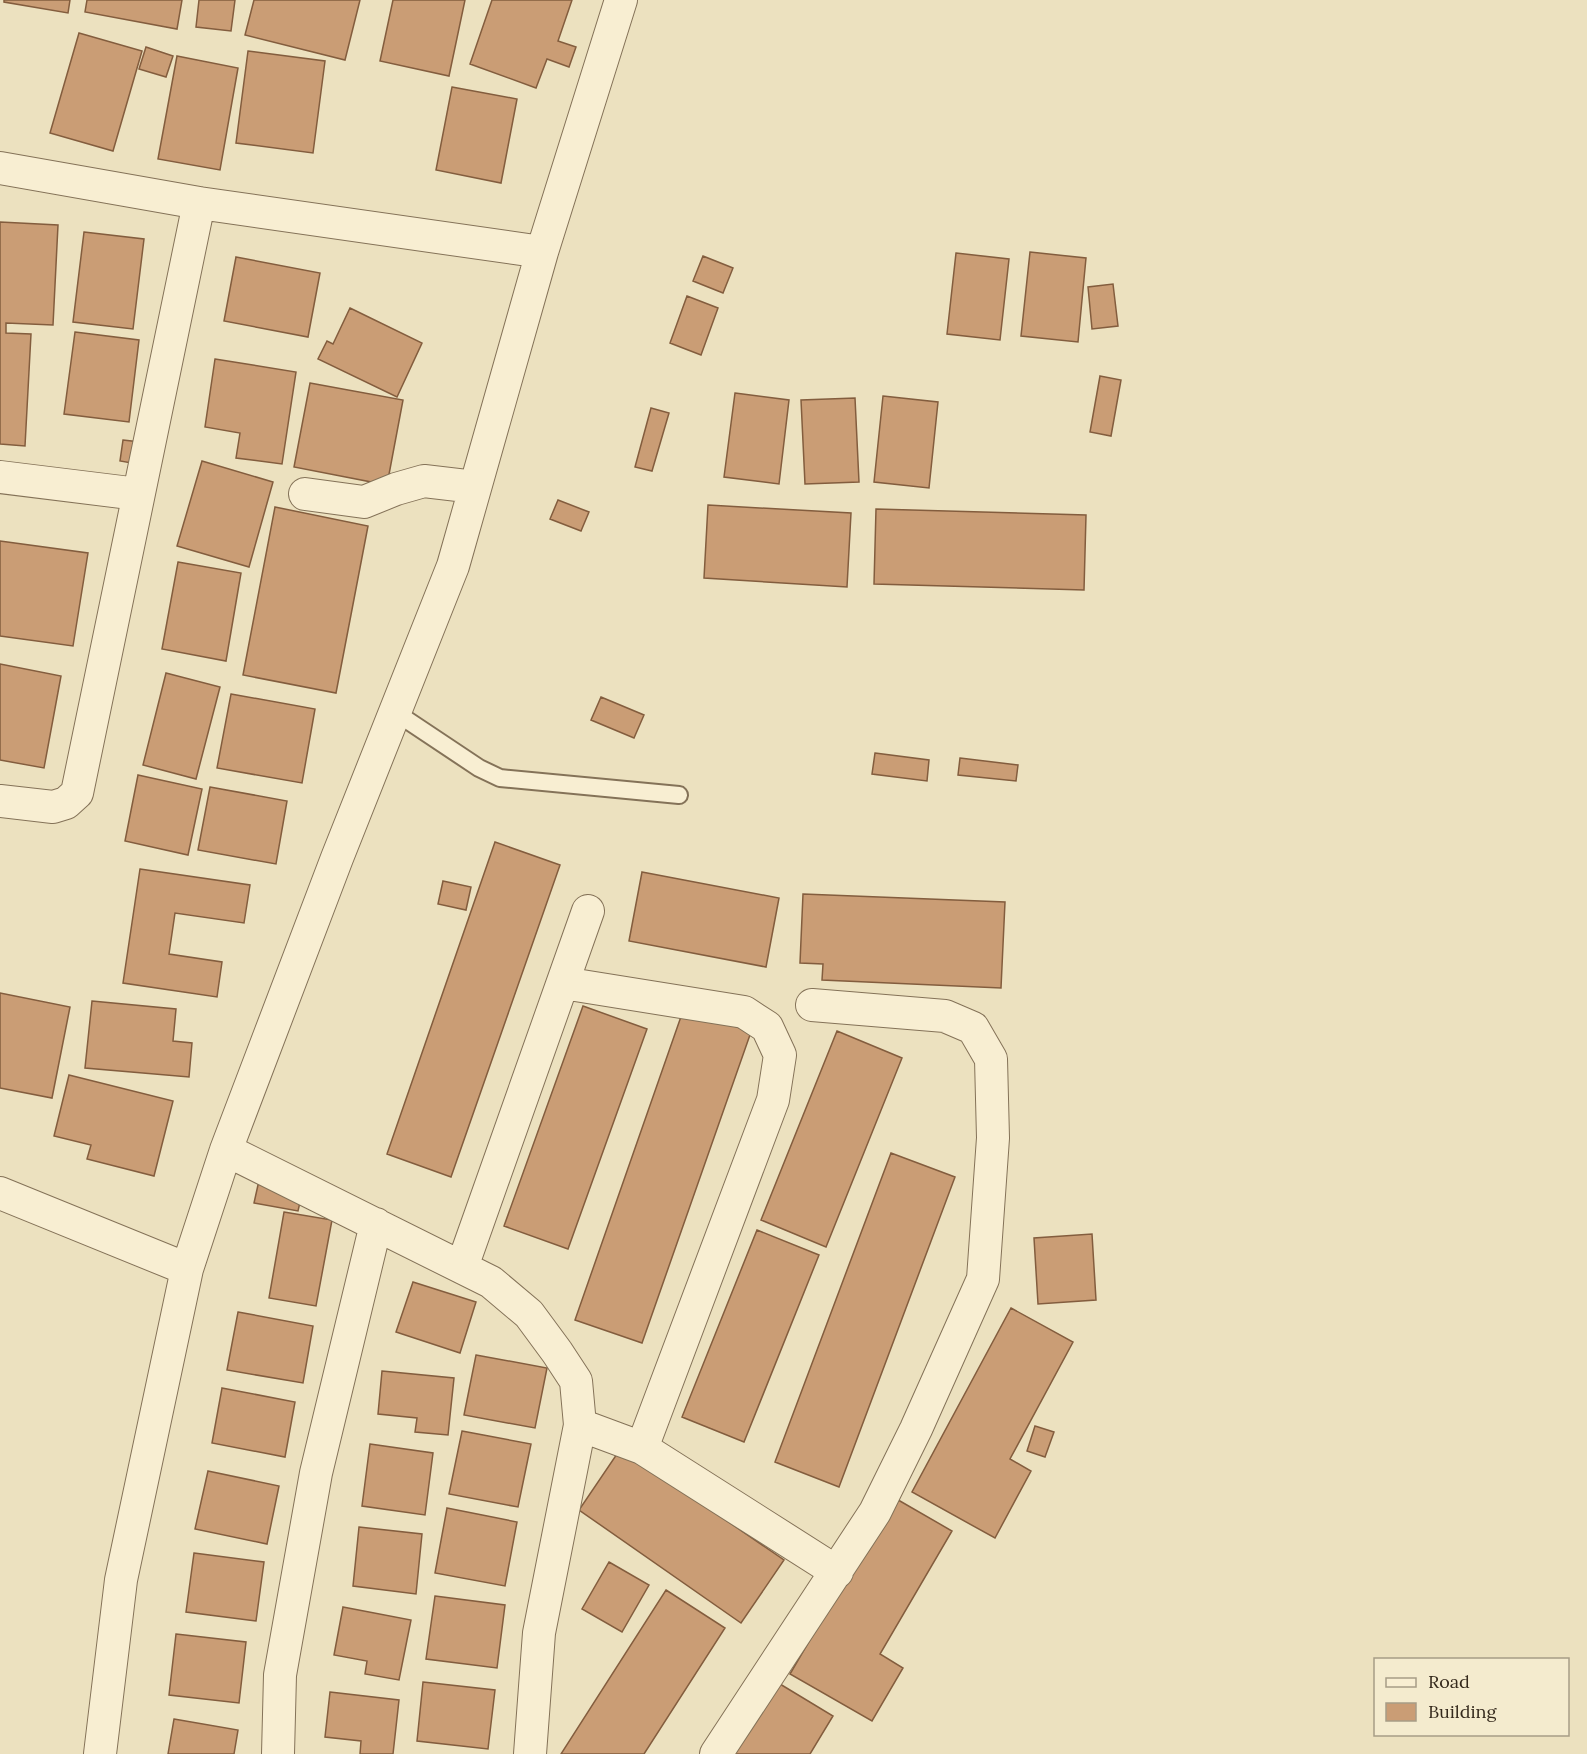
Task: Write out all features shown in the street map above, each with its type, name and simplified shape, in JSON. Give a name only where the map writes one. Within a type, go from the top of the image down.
[{"type":"street","points":[[100,1754],[121,1580],[187,1269],[226,1150],[332,869],[453,566],[542,252],[621,0]]},
{"type":"street","points":[[0,168],[199,204],[542,252]]},
{"type":"street","points":[[0,801],[53,807],[66,803],[77,793],[199,204]]},
{"type":"street","points":[[0,477],[138,494]]},
{"type":"street","points":[[304,494],[364,502],[424,481],[475,488]]},
{"type":"street","points":[[462,1267],[588,911]]},
{"type":"street","points":[[563,983],[744,1012],[767,1027],[780,1055],[773,1100],[642,1448]]},
{"type":"street","points":[[716,1754],[875,1512],[911,1440],[983,1279],[993,1138],[991,1059],[974,1028],[945,1016],[812,1005]]},
{"type":"street","points":[[226,1150],[490,1282],[529,1314],[576,1381],[580,1425],[539,1633],[530,1754]]},
{"type":"street","points":[[0,1193],[187,1269]]},
{"type":"street","points":[[278,1754],[280,1675],[314,1484],[376,1224]]},
{"type":"street","points":[[580,1425],[642,1448],[837,1572]]},
{"type":"lane","points":[[395,712],[479,768],[500,778],[679,795]]},
{"type":"building","points":[[4,0],[70,0],[68,13],[4,2]]},
{"type":"building","points":[[87,0],[182,0],[177,29],[85,12]]},
{"type":"building","points":[[199,0],[235,0],[231,31],[196,27]]},
{"type":"building","points":[[254,0],[360,0],[345,60],[245,35]]},
{"type":"building","points":[[393,0],[465,0],[449,76],[380,61]]},
{"type":"building","points":[[492,0],[572,0],[558,41],[576,47],[569,67],[547,59],[536,88],[470,64]]},
{"type":"building","points":[[79,33],[142,51],[113,151],[50,133]]},
{"type":"building","points":[[146,47],[173,56],[166,77],[139,69]]},
{"type":"building","points":[[248,51],[325,61],[313,153],[236,143]]},
{"type":"building","points":[[177,56],[238,68],[220,170],[158,159]]},
{"type":"building","points":[[452,87],[517,99],[501,183],[436,170]]},
{"type":"building","points":[[0,222],[58,225],[53,325],[6,323],[6,333],[31,334],[25,446],[0,444]]},
{"type":"building","points":[[84,232],[144,239],[133,329],[73,322]]},
{"type":"building","points":[[1030,252],[1086,258],[1078,342],[1021,336]]},
{"type":"building","points":[[956,253],[1009,259],[1000,340],[947,334]]},
{"type":"building","points":[[703,256],[733,268],[723,293],[693,281]]},
{"type":"building","points":[[236,257],[320,273],[308,337],[224,321]]},
{"type":"building","points":[[1113,284],[1118,326],[1092,329],[1088,287]]},
{"type":"building","points":[[687,296],[718,308],[701,355],[670,343]]},
{"type":"building","points":[[350,308],[422,343],[397,397],[318,359],[327,341],[333,344]]},
{"type":"building","points":[[75,332],[139,340],[129,422],[64,414]]},
{"type":"building","points":[[215,359],[296,372],[282,464],[236,458],[240,433],[205,427]]},
{"type":"building","points":[[1100,376],[1121,380],[1111,436],[1090,432]]},
{"type":"building","points":[[310,383],[403,400],[387,485],[294,467]]},
{"type":"building","points":[[735,393],[789,400],[779,484],[724,477]]},
{"type":"building","points":[[883,396],[938,402],[929,488],[874,482]]},
{"type":"building","points":[[855,398],[859,482],[805,484],[801,400]]},
{"type":"building","points":[[651,408],[669,413],[652,471],[635,467]]},
{"type":"building","points":[[123,440],[140,442],[137,464],[120,461]]},
{"type":"building","points":[[202,461],[273,482],[249,567],[177,546]]},
{"type":"building","points":[[558,500],[589,512],[581,531],[550,519]]},
{"type":"building","points":[[708,505],[851,513],[847,587],[704,578]]},
{"type":"building","points":[[275,507],[368,526],[336,693],[243,675]]},
{"type":"building","points":[[876,509],[1086,515],[1084,590],[874,584]]},
{"type":"building","points":[[0,541],[88,553],[73,646],[0,636]]},
{"type":"building","points":[[178,562],[241,573],[226,661],[162,649]]},
{"type":"building","points":[[0,664],[61,676],[44,768],[0,760]]},
{"type":"building","points":[[166,673],[220,687],[196,779],[143,765]]},
{"type":"building","points":[[231,694],[315,709],[302,783],[217,768]]},
{"type":"building","points":[[601,697],[644,715],[634,738],[591,720]]},
{"type":"building","points":[[875,753],[929,760],[927,781],[872,774]]},
{"type":"building","points":[[960,758],[1018,765],[1016,781],[958,775]]},
{"type":"building","points":[[138,775],[202,789],[188,855],[125,841]]},
{"type":"building","points":[[210,787],[287,801],[276,864],[198,850]]},
{"type":"building","points":[[495,842],[560,865],[451,1177],[387,1154]]},
{"type":"building","points":[[140,869],[250,885],[244,923],[175,913],[169,954],[222,962],[217,997],[123,983]]},
{"type":"building","points":[[642,872],[779,898],[766,967],[629,941]]},
{"type":"building","points":[[443,881],[471,887],[466,910],[438,904]]},
{"type":"building","points":[[803,894],[1005,902],[1001,988],[822,980],[823,964],[800,963]]},
{"type":"building","points":[[0,993],[70,1007],[52,1098],[0,1088]]},
{"type":"building","points":[[92,1001],[176,1009],[173,1041],[192,1043],[189,1077],[85,1068]]},
{"type":"building","points":[[583,1006],[647,1029],[568,1249],[504,1226]]},
{"type":"building","points":[[684,1008],[751,1032],[642,1343],[575,1320]]},
{"type":"building","points":[[837,1031],[902,1058],[826,1247],[761,1220]]},
{"type":"building","points":[[69,1075],[173,1101],[154,1176],[87,1159],[91,1145],[54,1136]]},
{"type":"building","points":[[891,1153],[955,1177],[839,1487],[775,1462]]},
{"type":"building","points":[[260,1176],[304,1185],[298,1211],[254,1203]]},
{"type":"building","points":[[284,1212],[332,1220],[316,1306],[269,1298]]},
{"type":"building","points":[[757,1230],[819,1255],[744,1442],[682,1417]]},
{"type":"building","points":[[1092,1234],[1096,1300],[1038,1304],[1034,1238]]},
{"type":"building","points":[[413,1282],[476,1302],[460,1353],[396,1332]]},
{"type":"building","points":[[1011,1308],[1073,1342],[1010,1459],[1031,1471],[995,1538],[912,1492]]},
{"type":"building","points":[[238,1312],[313,1326],[303,1383],[227,1370]]},
{"type":"building","points":[[476,1355],[547,1368],[535,1428],[464,1415]]},
{"type":"building","points":[[382,1371],[454,1378],[448,1435],[415,1432],[417,1418],[378,1414]]},
{"type":"building","points":[[222,1388],[295,1402],[285,1457],[212,1443]]},
{"type":"building","points":[[1035,1426],[1054,1432],[1045,1457],[1027,1451]]},
{"type":"building","points":[[462,1431],[531,1444],[518,1507],[449,1494]]},
{"type":"building","points":[[370,1444],[433,1453],[425,1515],[362,1506]]},
{"type":"building","points":[[621,1448],[784,1560],[741,1623],[579,1510]]},
{"type":"building","points":[[208,1471],[279,1486],[267,1544],[195,1529]]},
{"type":"building","points":[[893,1497],[952,1531],[880,1654],[903,1668],[872,1721],[790,1674]]},
{"type":"building","points":[[447,1508],[517,1522],[505,1586],[435,1573]]},
{"type":"building","points":[[359,1527],[422,1534],[416,1594],[353,1586]]},
{"type":"building","points":[[194,1553],[264,1562],[256,1621],[186,1612]]},
{"type":"building","points":[[609,1562],[649,1585],[622,1632],[582,1609]]},
{"type":"building","points":[[666,1590],[725,1628],[644,1754],[561,1754]]},
{"type":"building","points":[[435,1596],[505,1605],[497,1668],[426,1659]]},
{"type":"building","points":[[343,1607],[411,1620],[399,1680],[365,1674],[367,1661],[334,1655]]},
{"type":"building","points":[[176,1634],[246,1642],[239,1703],[169,1695]]},
{"type":"building","points":[[775,1681],[833,1716],[810,1754],[732,1754]]},
{"type":"building","points":[[423,1682],[495,1690],[488,1749],[417,1741]]},
{"type":"building","points":[[330,1692],[399,1700],[393,1754],[360,1754],[361,1741],[325,1737]]},
{"type":"building","points":[[174,1719],[238,1730],[234,1754],[168,1754]]}]
